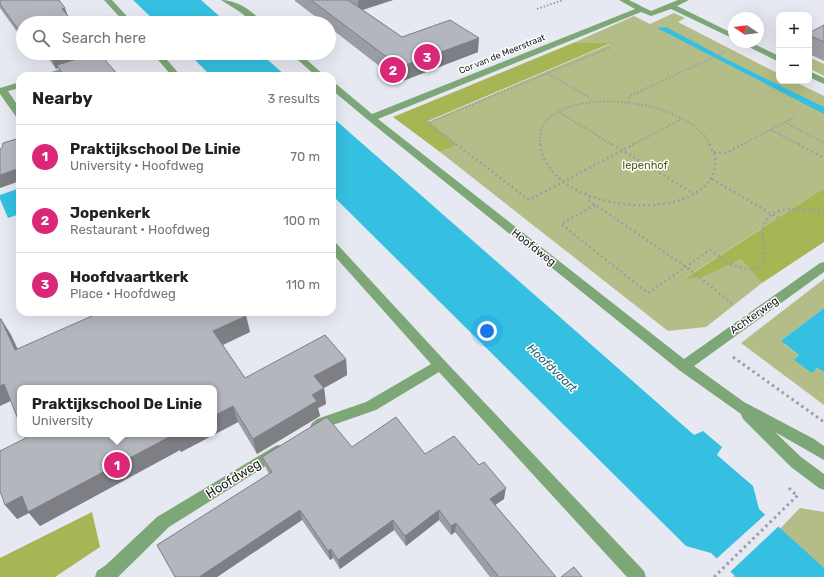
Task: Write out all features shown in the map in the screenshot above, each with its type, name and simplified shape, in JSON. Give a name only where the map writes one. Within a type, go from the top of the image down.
[{"type":"street","points":[[108,0],[123,16]]},
{"type":"street","points":[[225,0],[243,10],[250,16]]},
{"type":"street","points":[[237,0],[243,10]]},
{"type":"street","name":"Cor van de Meerstraat","points":[[623,0],[651,14],[685,0]]},
{"type":"street","points":[[671,6],[728,34]]},
{"type":"street","name":"Cor van de Meerstraat","points":[[372,118],[641,9]]},
{"type":"street","points":[[756,48],[776,58]]},
{"type":"street","points":[[61,72],[98,60]]},
{"type":"street","points":[[162,60],[173,72]]},
{"type":"street","points":[[302,60],[316,72]]},
{"type":"street","points":[[812,75],[824,81]]},
{"type":"street","points":[[16,86],[2,90],[16,110]]},
{"type":"street","name":"Hoofdweg","points":[[336,88],[684,366],[739,406],[809,443],[824,454]]},
{"type":"street","points":[[336,250],[440,365],[638,577]]},
{"type":"street","name":"Achterweg","points":[[684,366],[714,343],[824,266]]},
{"type":"street","points":[[302,436],[322,423],[371,406],[440,365]]},
{"type":"street","name":"Hoofdweg","points":[[739,406],[796,462],[824,484]]},
{"type":"street","name":"Hoofdweg","points":[[103,577],[112,571],[163,522],[289,444]]},
{"type":"path","points":[[537,9],[563,0]]},
{"type":"path","points":[[611,47],[428,123],[529,200],[682,119]]},
{"type":"path","points":[[628,102],[630,96],[725,51]]},
{"type":"path","points":[[548,73],[593,102]]},
{"type":"path","points":[[593,102],[628,102],[652,106],[682,119],[699,130],[712,146],[717,162],[712,179],[700,192],[678,202],[650,206],[620,204],[590,196],[564,182],[546,165],[538,147],[541,130],[553,116],[559,112],[572,106],[593,102]]},
{"type":"path","points":[[559,112],[694,195]]},
{"type":"path","points":[[714,152],[726,153],[795,117]]},
{"type":"path","points":[[785,122],[824,143]]},
{"type":"path","points":[[770,130],[824,158]]},
{"type":"path","points":[[712,179],[780,220]]},
{"type":"path","points":[[590,196],[588,200],[685,266],[750,318]]},
{"type":"path","points":[[595,205],[561,224],[648,292],[710,250],[739,268],[759,270],[764,265],[765,256],[761,233],[764,220],[771,214],[782,209],[824,211]]},
{"type":"path","points":[[714,343],[824,422]]},
{"type":"path","points":[[714,577],[797,496]]},
{"type":"green space","name":"Iepenhof","points":[[674,13],[685,18],[678,22],[776,72],[776,84],[799,84],[824,96],[824,188],[685,278],[703,277],[741,258],[762,283],[706,327],[668,331],[440,152],[457,145],[428,122],[610,44],[573,43],[634,16],[650,24]]},
{"type":"green space","points":[[573,43],[611,43],[428,121],[457,145],[440,152],[393,117]]},
{"type":"green space","points":[[812,58],[824,64],[824,76],[812,70]]},
{"type":"green space","points":[[824,188],[824,242],[762,283],[741,259],[703,277],[684,279]]},
{"type":"green space","points":[[824,279],[824,308],[783,339],[785,345],[799,355],[795,360],[812,372],[817,368],[824,372],[824,405],[741,343]]},
{"type":"green space","points":[[800,508],[824,512],[824,577],[733,577]]},
{"type":"green space","points":[[92,512],[100,547],[55,577],[0,577],[0,558]]},
{"type":"water","points":[[133,0],[201,0],[219,16],[150,16]]},
{"type":"water","points":[[666,27],[728,60],[824,107],[824,114],[657,28]]},
{"type":"water","points":[[195,60],[268,60],[281,72],[207,72]]},
{"type":"water","name":"Hoofdvaart","points":[[336,121],[694,435],[703,431],[722,447],[717,455],[753,486],[759,509],[824,568],[824,577],[736,577],[711,553],[686,546],[336,199]]},
{"type":"water","points":[[16,189],[16,215],[8,218],[0,199],[0,195]]},
{"type":"water","points":[[824,308],[824,372],[817,368],[812,373],[794,360],[799,355],[782,342],[783,339]]},
{"type":"pier","points":[[767,513],[780,525],[729,573],[715,560]]},
{"type":"building","points":[[0,0],[59,0],[65,8],[62,9],[68,16],[16,16],[16,26],[0,4]]},
{"type":"building","points":[[311,0],[348,0],[402,37],[450,20],[479,38],[400,67],[336,19],[336,16],[332,16]]},
{"type":"building","points":[[824,25],[824,42],[812,36],[812,31]]},
{"type":"building","points":[[74,60],[105,60],[116,72],[61,72],[57,65]]},
{"type":"building","points":[[16,139],[16,169],[0,175],[0,149],[2,148],[3,143]]},
{"type":"building","points":[[92,316],[246,316],[213,331],[245,378],[325,335],[346,359],[314,376],[324,388],[312,395],[317,401],[253,439],[233,406],[217,414],[217,385],[17,385],[17,416],[4,384],[0,386],[0,319],[15,350]]},
{"type":"building","points":[[327,417],[352,447],[396,417],[425,454],[454,436],[479,465],[484,462],[506,488],[490,499],[556,577],[499,577],[456,523],[451,526],[439,510],[405,536],[393,520],[338,560],[331,549],[328,551],[300,510],[199,577],[175,577],[157,545],[272,472],[262,457]]},
{"type":"building","points":[[169,437],[28,512],[22,496],[5,505],[0,491],[0,451],[26,438]]},
{"type":"building","points":[[574,567],[582,577],[561,577]]},
{"type":"place","name":"Hoofdvaartkerk","points":[[427,57]]},
{"type":"place","name":"Jopenkerk","points":[[393,70]]},
{"type":"place","name":"Praktijkschool De Linie","points":[[117,465]]}]
